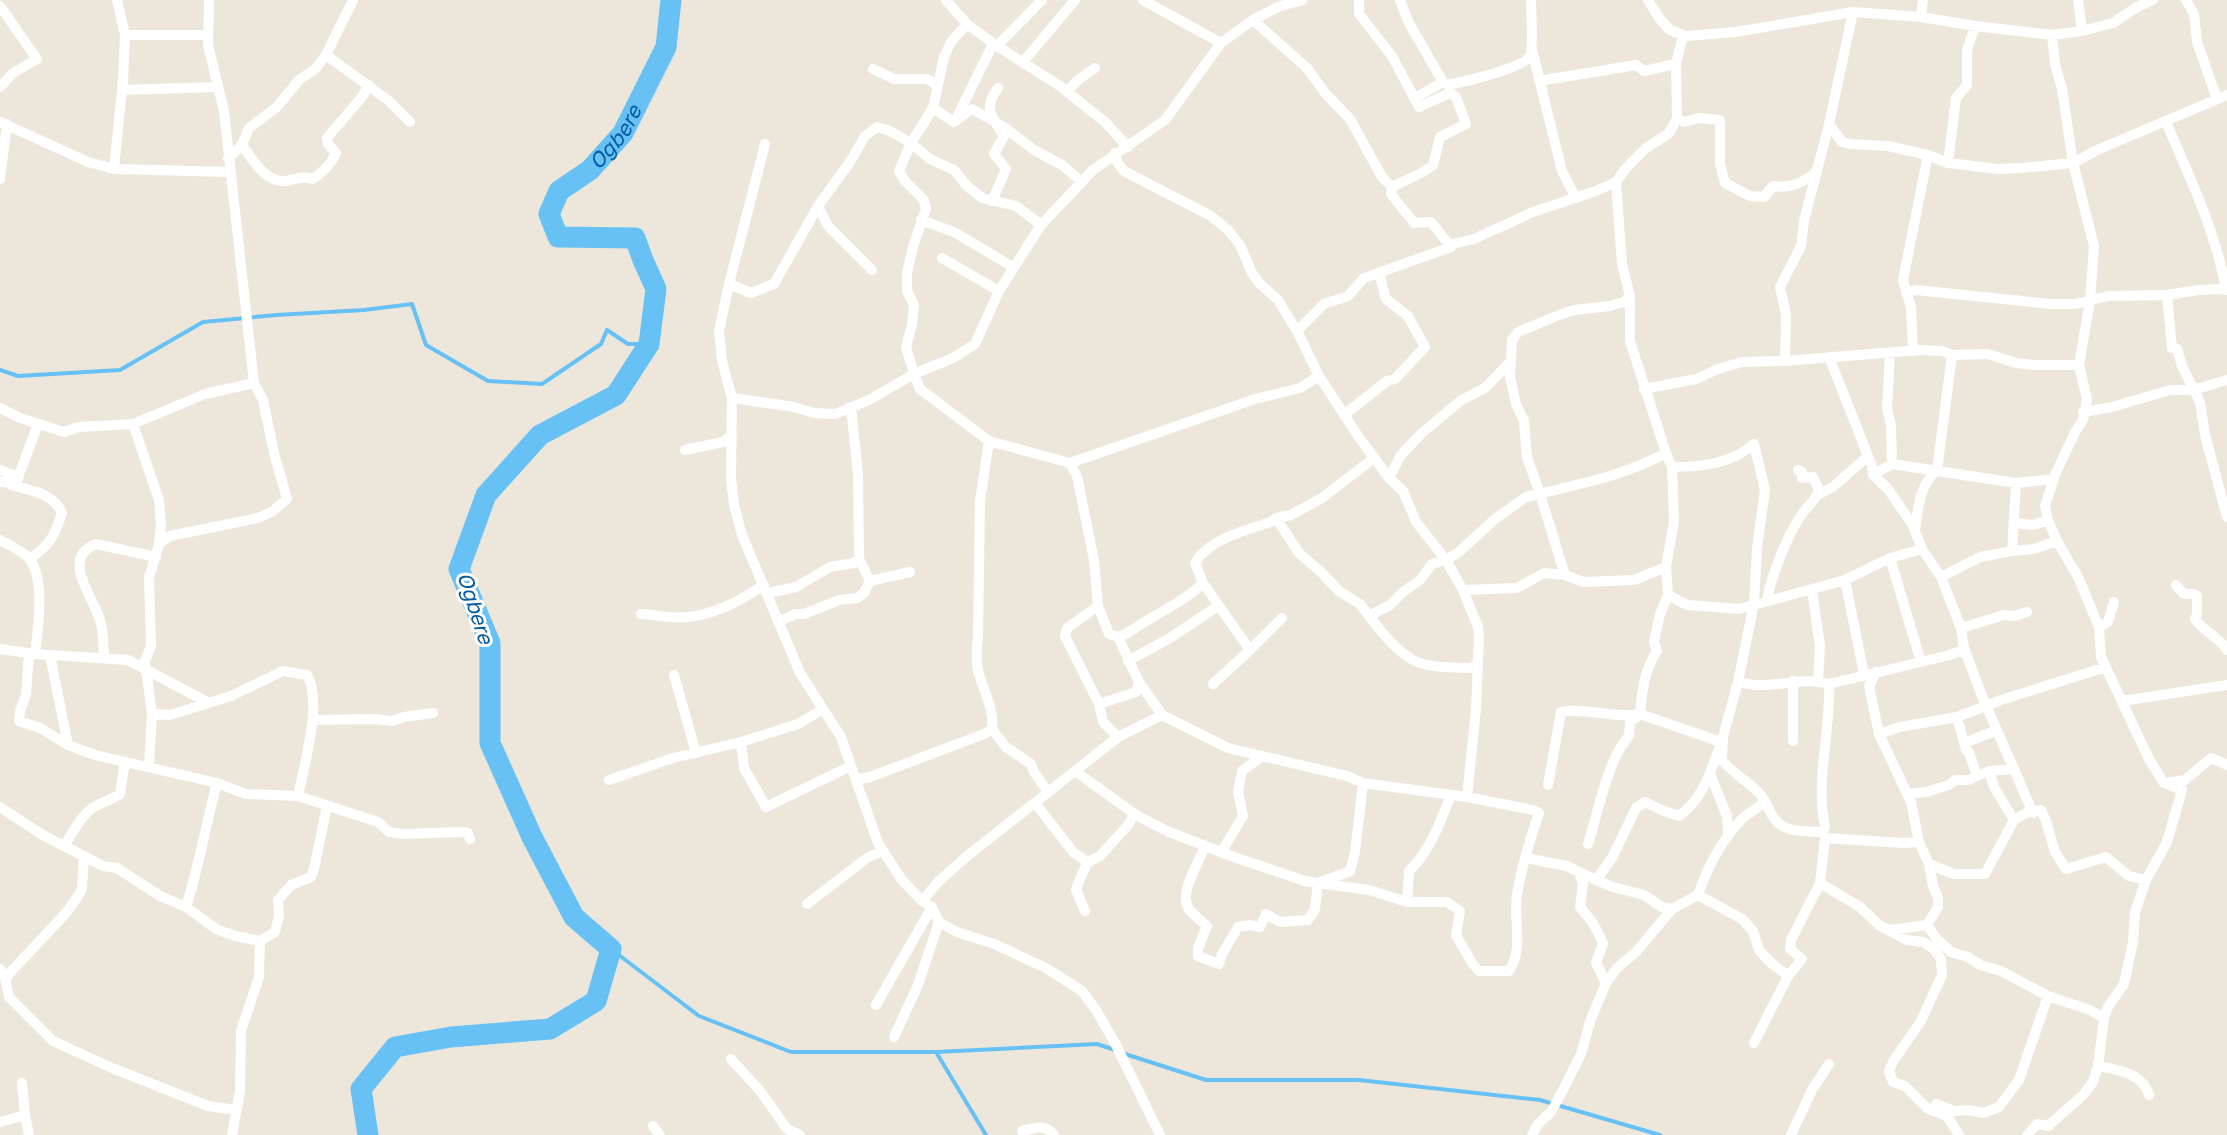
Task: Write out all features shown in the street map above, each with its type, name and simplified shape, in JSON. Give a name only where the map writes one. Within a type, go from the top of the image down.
[{"type":"street","points":[[114,169],[125,35],[117,0]]},
{"type":"street","points":[[159,544],[170,536],[258,518],[273,511],[287,499],[263,400],[254,383],[224,111],[207,45],[209,0]]},
{"type":"street","points":[[228,159],[242,145],[249,128],[277,107],[299,80],[315,69],[326,55],[351,4],[339,0]]},
{"type":"street","points":[[946,0],[967,24],[1067,92],[1105,122],[1128,147]]},
{"type":"street","points":[[954,122],[995,45],[1042,0]]},
{"type":"street","points":[[1023,62],[1075,0]]},
{"type":"street","points":[[732,398],[794,407],[814,413],[835,414],[869,400],[914,374],[952,358],[975,344],[999,291],[1041,225],[1093,170],[1165,120],[1221,43],[1253,20],[1278,7],[1302,0]]},
{"type":"street","points":[[1359,0],[1359,14],[1392,56],[1419,107],[1450,93],[1456,97],[1466,124],[1440,136],[1433,165],[1392,187]]},
{"type":"street","points":[[1400,0],[1409,23],[1443,82],[1448,85],[1486,76],[1524,62],[1530,56],[1532,46]]},
{"type":"street","points":[[1531,0],[1532,46],[1539,81],[1562,171],[1576,198]]},
{"type":"street","points":[[1648,0],[1670,30],[1683,35],[1736,32],[1853,12],[1921,17],[2052,35],[2082,31],[2113,23],[2137,7],[2153,0]]},
{"type":"street","points":[[1921,17],[1923,0]]},
{"type":"street","points":[[2078,0],[2082,31]]},
{"type":"street","points":[[1829,124],[1842,142],[1888,146],[1928,155],[1948,163],[1998,169],[2073,163],[2097,150],[2222,97],[2198,42],[2194,14],[2186,0]]},
{"type":"street","points":[[1148,1],[1221,43]]},
{"type":"street","points":[[0,6],[37,59],[13,73],[0,87]]},
{"type":"street","points":[[1785,362],[1786,315],[1780,286],[1800,246],[1803,221],[1829,124],[1853,12]]},
{"type":"street","points":[[1253,20],[1307,68],[1326,94],[1350,119],[1382,177],[1392,187]]},
{"type":"street","points":[[967,24],[947,50],[933,108],[911,142],[899,171],[905,181],[924,200],[926,209],[907,273],[907,291],[914,304],[912,325],[906,347],[920,389],[988,441],[1075,462],[1255,399],[1299,388],[1319,376]]},
{"type":"street","points":[[1948,163],[1956,98],[1967,85],[1967,50],[1975,26]]},
{"type":"street","points":[[125,35],[208,35]]},
{"type":"street","points":[[1297,331],[1324,304],[1348,296],[1364,278],[1451,248],[1453,244],[1474,239],[1533,212],[1616,182],[1646,148],[1668,134],[1677,118],[1676,64],[1683,35]]},
{"type":"street","points":[[2027,1135],[2037,1124],[2048,1126],[2083,1095],[2092,1082],[2098,1066],[2104,1018],[2108,1007],[2124,984],[2133,942],[2135,912],[2146,880],[2167,842],[2182,790],[2164,783],[2149,759],[2106,667],[2100,650],[2099,627],[2078,577],[2056,541],[2048,520],[2046,506],[2054,479],[2075,432],[2083,420],[2087,399],[2079,365],[2090,301],[2094,246],[2073,163],[2052,35]]},
{"type":"street","points":[[326,55],[389,101],[410,122]]},
{"type":"street","points":[[1539,81],[1620,66],[1636,65],[1644,71],[1676,64]]},
{"type":"street","points":[[1067,92],[1078,80],[1095,68]]},
{"type":"street","points":[[873,69],[894,80],[927,79],[938,85]]},
{"type":"street","points":[[1415,98],[1443,82]]},
{"type":"street","points":[[242,145],[258,168],[272,178],[283,182],[308,177],[313,179],[321,174],[336,153],[328,144],[327,138],[369,86]]},
{"type":"street","points":[[122,90],[218,87]]},
{"type":"street","points":[[993,201],[1006,169],[994,154],[1004,136],[990,113],[992,96],[998,88]]},
{"type":"street","points":[[933,108],[954,122]]},
{"type":"street","points":[[954,122],[972,109],[994,121],[1034,150],[1062,165],[1082,182]]},
{"type":"street","points":[[1677,118],[1684,122],[1699,118],[1720,120],[1720,164],[1725,183],[1750,196],[1764,197],[1773,186],[1783,188],[1797,184],[1805,181],[1816,171]]},
{"type":"street","points":[[1906,294],[1916,290],[2050,304],[2075,304],[2108,296],[2167,295],[2198,290],[2227,290],[2218,254],[2197,193],[2166,122]]},
{"type":"street","points":[[0,179],[3,123],[88,162],[114,169],[230,172]]},
{"type":"street","points":[[729,284],[751,292],[774,284],[818,206],[850,162],[865,136],[877,127],[890,130],[911,142],[930,159],[954,170],[967,186],[982,198],[1016,206],[1041,225]]},
{"type":"street","points":[[765,144],[719,331],[722,362],[732,398],[731,478],[734,505],[742,535],[800,673],[841,737],[878,843],[902,880],[927,904],[939,922],[957,932],[994,944],[1046,968],[1082,991],[1115,1042],[1159,1135]]},
{"type":"street","points":[[1115,153],[1117,162],[1124,171],[1211,216],[1228,230],[1240,245],[1252,273],[1260,284],[1278,300],[1297,331],[1319,376],[1374,458],[1389,478],[1403,491],[1416,522],[1446,560],[1463,590],[1478,627],[1479,637],[1476,709],[1469,757],[1467,797]]},
{"type":"street","points":[[1913,351],[1911,307],[1903,280],[1928,155]]},
{"type":"street","points":[[1588,844],[1613,761],[1623,742],[1629,736],[1630,722],[1640,714],[1645,678],[1657,651],[1654,642],[1660,614],[1668,595],[1666,567],[1674,521],[1672,467],[1644,389],[1630,341],[1630,296],[1622,264],[1616,182]]},
{"type":"street","points":[[1392,187],[1391,194],[1414,224],[1431,222],[1451,248]]},
{"type":"street","points":[[818,206],[828,226],[872,270]]},
{"type":"street","points":[[921,220],[954,232],[1013,267]]},
{"type":"street","points":[[942,258],[999,291]]},
{"type":"street","points":[[1344,415],[1387,381],[1395,378],[1425,347],[1408,316],[1386,300],[1379,273]]},
{"type":"street","points":[[2167,295],[2172,348],[2177,349],[2180,354],[2182,366],[2200,402],[2205,435],[2227,517]]},
{"type":"street","points":[[1564,575],[1527,457],[1524,421],[1516,404],[1510,377],[1512,340],[1518,332],[1574,310],[1616,305],[1624,302],[1630,296]]},
{"type":"street","points":[[1644,389],[1696,378],[1742,362],[1785,362],[1913,351],[1942,351],[1952,355],[1988,354],[2016,363],[2034,365],[2079,365]]},
{"type":"street","points":[[1890,353],[1887,409],[1891,425],[1892,464]]},
{"type":"street","points":[[1915,529],[1923,490],[1928,477],[1937,470],[1952,355]]},
{"type":"street","points":[[1829,357],[1873,475],[1888,489],[1915,529],[1922,549],[1941,577],[1961,628],[1964,648],[1986,705],[2033,813]]},
{"type":"street","points":[[1389,478],[1401,455],[1421,434],[1460,401],[1485,388],[1511,362]]},
{"type":"street","points":[[2083,412],[2112,407],[2170,390],[2193,390],[2227,380]]},
{"type":"street","points":[[0,408],[64,432],[79,427],[133,424],[205,394],[254,383]]},
{"type":"street","points":[[851,407],[858,474],[859,559],[870,580]]},
{"type":"street","points":[[17,482],[38,424]]},
{"type":"street","points":[[133,424],[159,500],[161,526],[159,544],[149,578],[151,646],[146,661],[152,714],[149,766]]},
{"type":"street","points":[[685,450],[723,442],[732,435]]},
{"type":"street","points":[[988,441],[980,501],[977,668],[993,718],[992,729],[1006,747],[1031,764],[1048,792]]},
{"type":"street","points":[[1596,880],[1612,858],[1636,808],[1645,802],[1664,812],[1679,816],[1692,807],[1706,786],[1738,682],[1754,603],[1757,549],[1765,490],[1754,444],[1726,460],[1705,466],[1672,467]]},
{"type":"street","points":[[1369,616],[1390,605],[1420,580],[1432,564],[1446,560],[1459,552],[1495,519],[1526,497],[1638,468],[1666,453]]},
{"type":"street","points":[[1767,600],[1770,580],[1800,516],[1817,495],[1833,487],[1867,457]]},
{"type":"street","points":[[1250,650],[1203,583],[1196,563],[1205,551],[1230,537],[1276,518],[1291,515],[1322,498],[1374,458]]},
{"type":"street","points":[[1075,462],[1094,560],[1098,606],[1139,682],[1162,715],[1228,748],[1347,776],[1363,783],[1467,797],[1539,813],[1517,896],[1513,966],[1509,971],[1479,971],[1456,935],[1460,911],[1447,903],[1407,902],[1369,890],[1305,881],[1284,875],[1167,831],[1134,813],[1075,771]]},
{"type":"street","points":[[1873,475],[1892,464],[2016,483],[2054,479]]},
{"type":"street","points":[[0,470],[17,482],[47,495],[58,505],[62,513],[56,534],[49,545],[30,559]]},
{"type":"street","points":[[1798,470],[1802,472],[1802,478],[1812,477],[1818,490],[1817,495]]},
{"type":"street","points":[[0,482],[17,482]]},
{"type":"street","points":[[2012,551],[2016,483]]},
{"type":"street","points":[[1276,518],[1299,553],[1339,591],[1360,604],[1408,657],[1425,664],[1443,667],[1472,668],[1477,663]]},
{"type":"street","points":[[2014,523],[2033,525],[2048,520]]},
{"type":"street","points":[[0,540],[30,559],[38,583],[40,615],[26,695],[19,721],[40,728],[68,745],[95,756],[135,766],[149,766],[187,778],[218,783],[246,794],[298,796],[378,822],[389,832],[403,834],[462,832],[468,833],[470,839]]},
{"type":"street","points":[[1941,577],[1980,557],[2034,549],[2056,541]]},
{"type":"street","points":[[104,658],[101,622],[79,571],[80,557],[87,547],[96,544],[156,557]]},
{"type":"street","points":[[1668,595],[1687,606],[1739,609],[1754,603],[1845,580],[1890,558],[1922,549]]},
{"type":"street","points":[[1890,558],[1921,662]]},
{"type":"street","points":[[641,614],[688,618],[708,613],[766,589],[796,587],[830,567],[854,563],[859,559]]},
{"type":"street","points":[[1463,590],[1517,588],[1544,573],[1564,575],[1582,582],[1634,580],[1666,567]]},
{"type":"street","points":[[870,580],[910,572]]},
{"type":"street","points":[[780,621],[795,614],[804,615],[839,600],[857,598],[864,593],[870,580]]},
{"type":"street","points":[[1845,580],[1864,674]]},
{"type":"street","points":[[1114,635],[1131,633],[1144,622],[1192,594],[1203,583]]},
{"type":"street","points":[[2176,585],[2184,594],[2197,596],[2198,614],[2194,619],[2203,630],[2222,643],[2227,650]]},
{"type":"street","points":[[1754,1043],[1788,976],[1802,959],[1790,949],[1791,940],[1820,883],[1826,827],[1822,813],[1822,772],[1830,707],[1823,682],[1812,590]]},
{"type":"street","points":[[2099,627],[2108,622],[2114,602]]},
{"type":"street","points":[[1098,606],[1067,628],[1065,636],[1099,704],[1103,722],[1118,736]]},
{"type":"street","points":[[1128,661],[1170,638],[1218,606]]},
{"type":"street","points":[[1961,628],[2004,615],[2014,616],[2027,612]]},
{"type":"street","points":[[1213,684],[1282,618]]},
{"type":"street","points":[[1738,682],[1756,686],[1793,681],[1823,682],[1921,662],[1950,655],[1964,648]]},
{"type":"street","points":[[0,649],[128,660],[209,703]]},
{"type":"street","points":[[50,655],[68,745]]},
{"type":"street","points":[[1879,734],[1900,727],[1957,717],[1986,705],[2106,667]]},
{"type":"street","points":[[152,714],[170,715],[231,696],[283,671],[307,675],[312,682],[313,720],[298,796]]},
{"type":"street","points":[[1876,672],[1869,686],[1879,734],[1914,812],[1919,842],[1929,864],[1938,898],[1938,907],[1927,925]]},
{"type":"street","points":[[674,675],[696,753]]},
{"type":"street","points":[[1793,681],[1793,741]]},
{"type":"street","points":[[1099,704],[1136,692],[1139,682]]},
{"type":"street","points":[[2122,701],[2227,685]]},
{"type":"street","points":[[609,780],[674,758],[741,742],[798,724],[823,709]]},
{"type":"street","points":[[1548,785],[1561,712],[1575,710],[1628,716],[1640,714],[1722,739]]},
{"type":"street","points":[[313,720],[392,721],[433,713]]},
{"type":"street","points":[[876,1005],[939,881],[1118,736],[1162,715]]},
{"type":"street","points":[[1957,717],[1977,776]]},
{"type":"street","points":[[856,780],[870,777],[992,729]]},
{"type":"street","points":[[1965,743],[1997,730]]},
{"type":"street","points":[[1722,739],[1722,760],[1731,771],[1756,790],[1765,801],[1773,818],[1782,827],[1824,835],[1904,843],[1919,842]]},
{"type":"street","points":[[741,742],[744,768],[766,807],[851,766]]},
{"type":"street","points":[[1222,851],[1244,816],[1238,792],[1242,771],[1262,756]]},
{"type":"street","points":[[2164,783],[2185,780],[2211,759],[2227,765]]},
{"type":"street","points":[[64,846],[93,807],[110,801],[120,794],[125,762]]},
{"type":"street","points":[[1907,794],[1926,792],[1949,785],[1955,780],[1968,780],[1989,771],[2014,769]]},
{"type":"street","points":[[1989,771],[1994,787],[2014,820]]},
{"type":"street","points":[[1710,774],[1727,816],[1728,836]]},
{"type":"street","points":[[186,907],[196,877],[209,813],[218,783]]},
{"type":"street","points":[[1318,883],[1345,875],[1350,871],[1355,852],[1363,783]]},
{"type":"street","points":[[1407,902],[1409,871],[1416,865],[1431,839],[1451,795]]},
{"type":"street","points":[[1532,1135],[1551,1112],[1571,1075],[1581,1054],[1591,1019],[1606,983],[1672,909],[1698,895],[1704,878],[1728,836],[1741,820],[1758,809],[1765,801]]},
{"type":"street","points":[[1035,803],[1074,853],[1088,862]]},
{"type":"street","points":[[0,807],[64,846],[103,866],[117,868],[160,896],[186,907],[216,928],[235,936],[260,941],[275,932],[279,916],[278,900],[291,885],[311,877],[327,806]]},
{"type":"street","points":[[1929,864],[1954,874],[1985,874],[2014,820],[2026,813],[2041,810],[2055,852],[2066,869],[2106,857],[2129,876],[2146,880]]},
{"type":"street","points":[[1084,911],[1076,890],[1088,862],[1100,856],[1110,847],[1129,824],[1134,813]]},
{"type":"street","points":[[1205,846],[1199,863],[1187,884],[1186,894],[1188,907],[1207,926],[1198,948],[1198,956],[1219,964],[1238,927],[1250,925],[1260,927],[1266,914],[1280,922],[1308,920],[1315,909],[1318,883]]},
{"type":"street","points":[[807,904],[867,858],[882,851]]},
{"type":"street","points":[[84,856],[82,889],[78,896],[66,913],[2,974],[9,997],[52,1041],[208,1106],[236,1110]]},
{"type":"street","points":[[1526,858],[1567,866],[1596,880],[1644,895],[1662,907],[1672,909]]},
{"type":"street","points":[[1579,872],[1583,884],[1580,907],[1593,923],[1603,943],[1596,963],[1606,983]]},
{"type":"street","points":[[1820,883],[1860,907],[1879,925],[1907,940],[1923,942],[1934,949],[1941,959],[1942,975],[1921,1021],[1889,1071],[1893,1082],[1905,1086],[1927,1108],[1947,1116],[1959,1135]]},
{"type":"street","points":[[1698,895],[1742,919],[1753,931],[1759,950],[1788,976]]},
{"type":"street","points":[[894,1037],[918,986],[939,922]]},
{"type":"street","points":[[1927,925],[1936,938],[1951,952],[1968,957],[1980,965],[2001,971],[2049,996],[2090,1010],[2104,1018]]},
{"type":"street","points":[[1888,930],[1927,925]]},
{"type":"street","points":[[232,1135],[240,1091],[241,1031],[259,977],[260,941]]},
{"type":"street","points":[[1915,1097],[1954,1111],[1969,1110],[1983,1113],[1999,1107],[2019,1080],[2049,996]]},
{"type":"street","points":[[731,1059],[761,1092],[783,1132],[800,1135]]},
{"type":"street","points":[[1791,1135],[1812,1090],[1829,1064]]},
{"type":"street","points":[[2098,1066],[2115,1069],[2138,1078],[2146,1085],[2149,1095]]},
{"type":"street","points":[[22,1083],[29,1135]]},
{"type":"street","points":[[0,1122],[25,1115]]},
{"type":"street","points":[[1022,1131],[1039,1126],[1052,1131],[1054,1135]]},
{"type":"waterway","name":"Ogbere","points":[[368,1135],[361,1089],[395,1047],[451,1037],[550,1029],[596,1001],[611,949],[574,917],[532,837],[490,743],[490,643],[459,569],[486,495],[540,435],[616,395],[649,344],[656,289],[635,238],[558,237],[549,214],[559,191],[590,170],[623,133],[666,47],[671,0]]},
{"type":"waterway","points":[[0,370],[18,376],[120,370],[203,322],[364,310],[412,304],[426,345],[488,381],[542,384],[601,344],[607,330],[628,344],[649,344]]},
{"type":"waterway","points":[[611,949],[699,1016],[791,1052],[936,1052],[1097,1044],[1115,1050]]},
{"type":"waterway","points":[[936,1052],[986,1135]]},
{"type":"waterway","points":[[1122,1053],[1206,1080],[1359,1080],[1540,1100],[1660,1135]]}]
